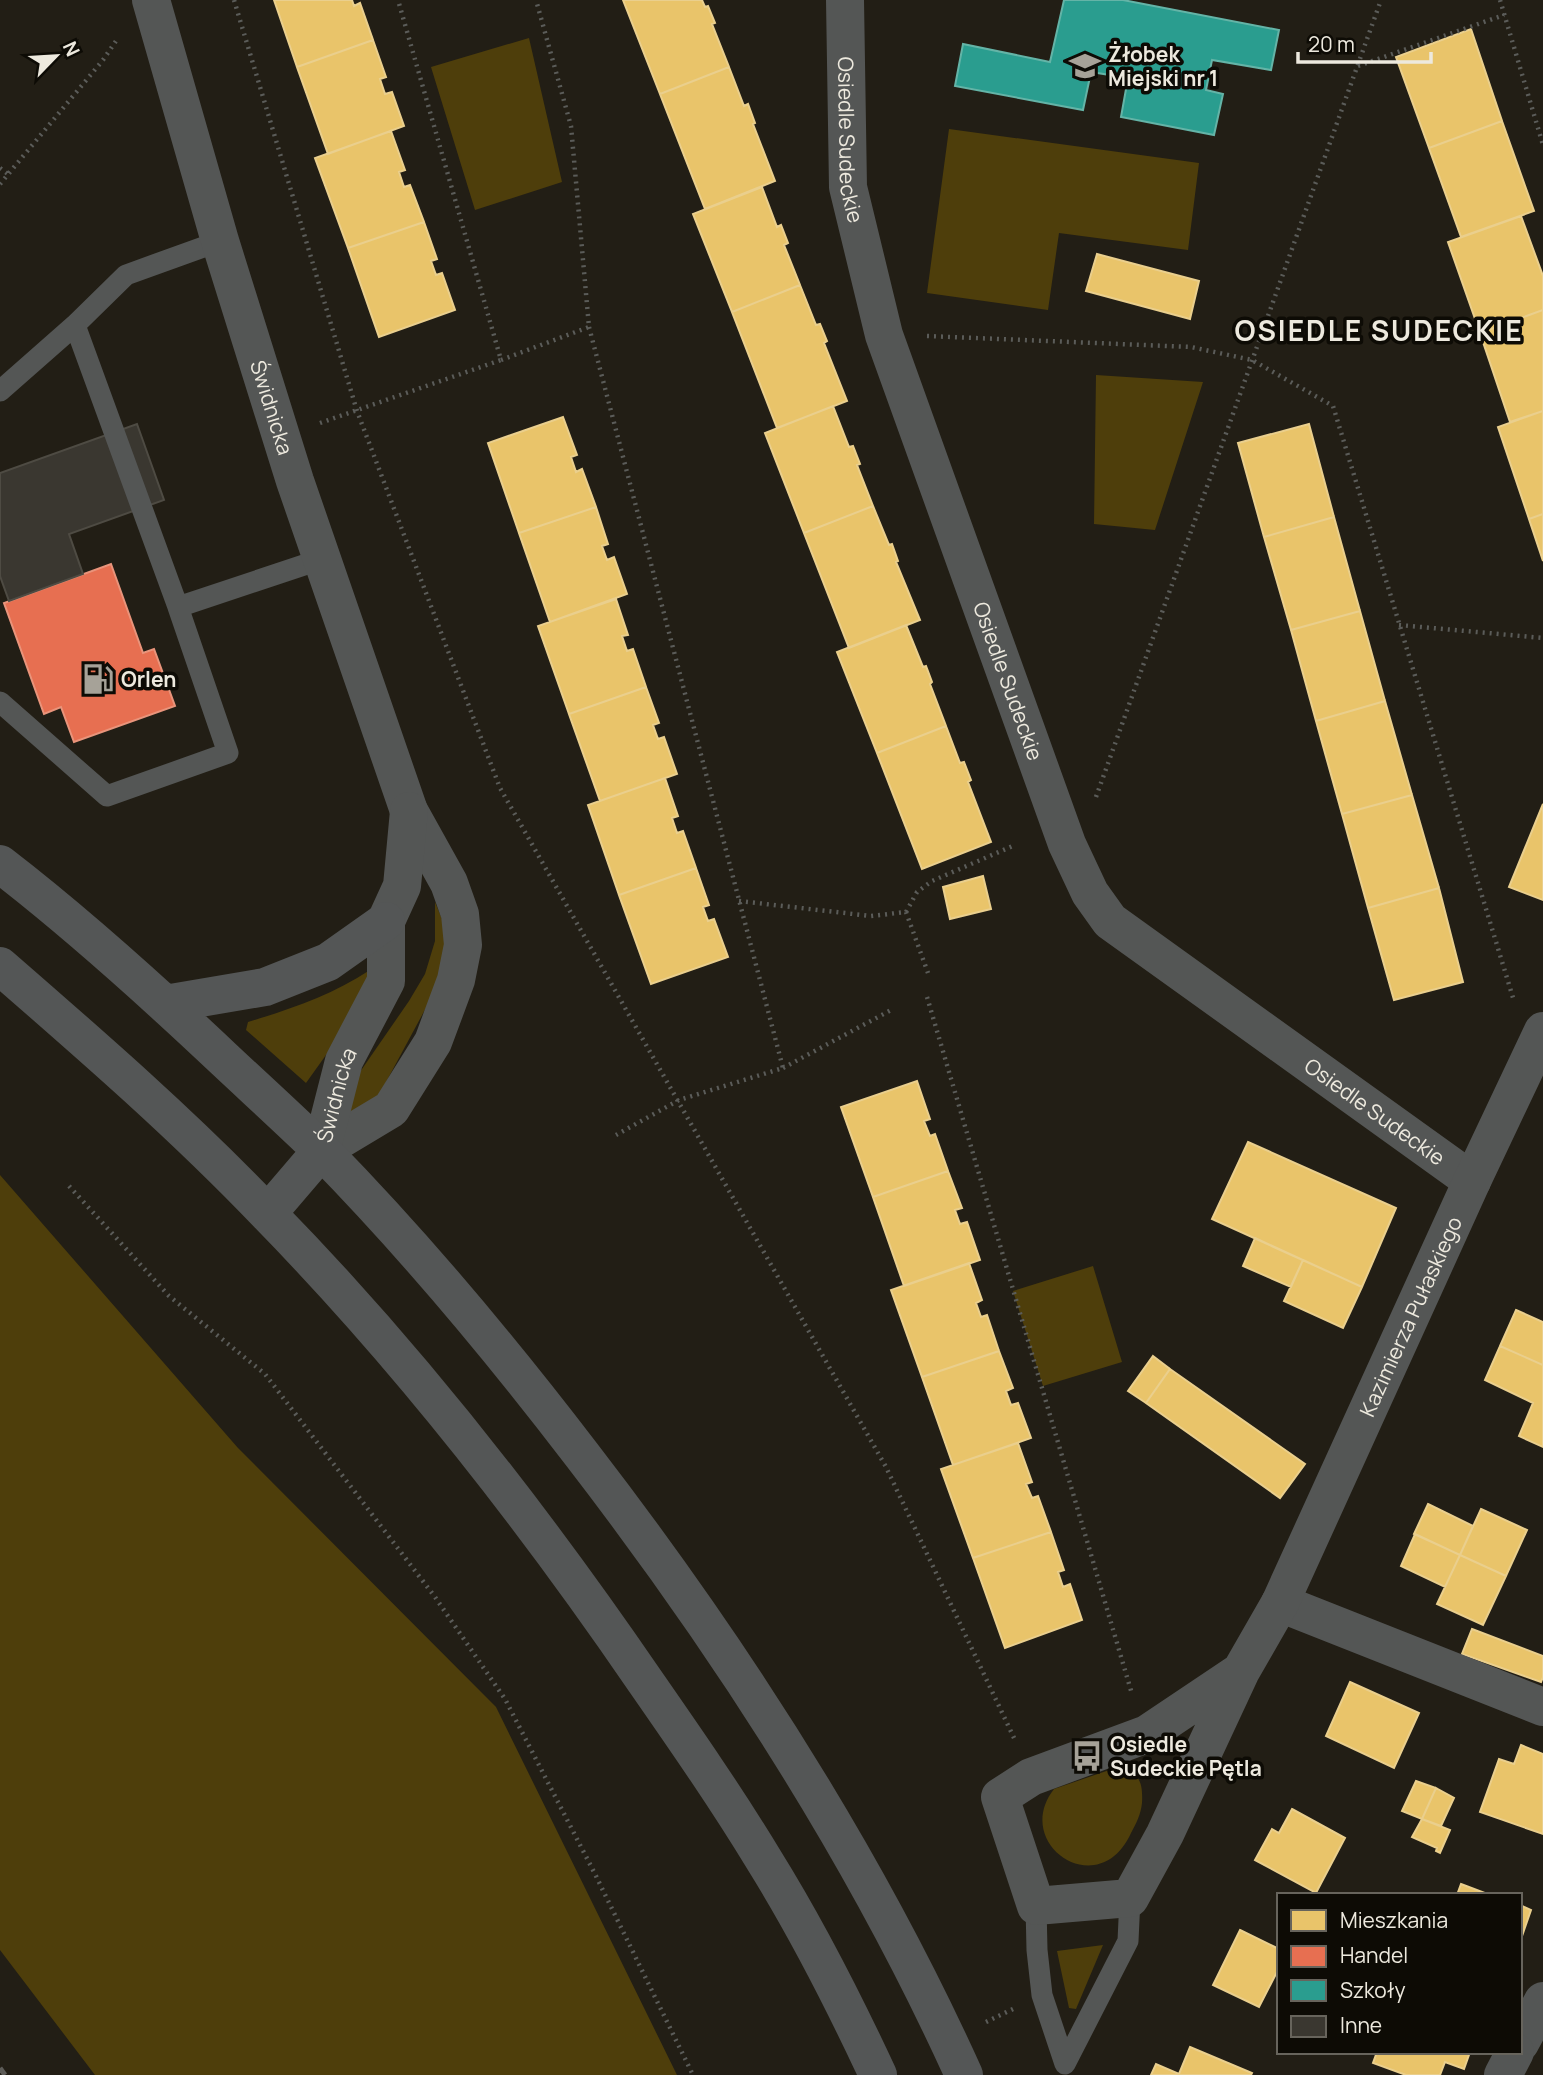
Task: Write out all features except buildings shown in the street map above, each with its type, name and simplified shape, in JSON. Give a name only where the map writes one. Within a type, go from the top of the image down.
[{"type":"main road","points":[[0,864],[165,1004],[321,1151],[453,1293],[514,1368],[623,1507],[702,1617],[773,1725],[838,1833],[918,1980],[964,2075]]},
{"type":"main road","points":[[165,1004],[265,987],[328,962],[386,921]]},
{"type":"main road","points":[[0,966],[107,1059],[268,1213],[389,1346],[532,1523],[682,1734],[765,1861],[817,1953],[878,2075]]},
{"type":"main road","points":[[268,1213],[321,1151]]},
{"type":"street","name":"Świdnicka","points":[[151,0],[220,241],[322,559],[410,811],[449,883],[460,914],[463,945],[456,980],[433,1042],[390,1109],[321,1151]]},
{"type":"street","name":"Osiedle Sudeckie","points":[[845,0],[848,187],[884,335],[1067,844],[1090,893],[1110,921],[1472,1181]]},
{"type":"street","name":"Świdnicka","points":[[321,1151],[344,1061],[386,981],[386,921],[402,886],[410,811]]},
{"type":"street","name":"Kazimierza Pułaskiego","points":[[1130,1898],[1165,1834],[1241,1671],[1280,1603],[1537,1044]]},
{"type":"street","points":[[1280,1603],[1543,1707]]},
{"type":"street","name":"Kazimierza Pułaskiego","points":[[1037,1906],[1000,1797],[1031,1777],[1147,1734],[1241,1671]]},
{"type":"street","points":[[1037,1906],[1130,1898]]},
{"type":"street","points":[[1522,2039],[1543,2001]]},
{"type":"street","points":[[1503,2075],[1514,2054]]},
{"type":"lane","points":[[0,391],[75,325],[126,275],[220,241]]},
{"type":"lane","points":[[0,702],[107,796],[228,753],[75,325]]},
{"type":"lane","points":[[178,607],[322,559]]},
{"type":"lane","points":[[1037,1906],[1037,1950],[1042,1995],[1065,2064],[1128,1941],[1130,1898]]},
{"type":"path","points":[[234,0],[357,411],[500,788],[886,1467],[1020,1749]]},
{"type":"path","points":[[398,0],[501,360]]},
{"type":"path","points":[[536,0],[571,126],[589,327],[783,1068]]},
{"type":"path","points":[[1067,844],[1084,830],[1381,0]]},
{"type":"path","points":[[1500,0],[1543,145]]},
{"type":"path","points":[[1358,66],[1504,15]]},
{"type":"path","points":[[0,184],[103,60]]},
{"type":"path","points":[[0,168],[8,174]]},
{"type":"path","points":[[281,437],[589,327]]},
{"type":"path","points":[[884,335],[1191,347],[1252,360],[1334,407],[1399,625],[1537,1044]]},
{"type":"path","points":[[1399,625],[1543,638]]},
{"type":"path","points":[[928,973],[906,912],[917,892],[932,881],[1015,845]]},
{"type":"path","points":[[739,901],[871,916],[906,912]]},
{"type":"path","points":[[927,997],[1133,1695]]},
{"type":"path","points":[[616,1135],[679,1100],[783,1068],[893,1009]]},
{"type":"path","points":[[69,1186],[169,1296],[265,1374],[435,1597],[505,1699],[595,1874],[693,2075]]},
{"type":"path","points":[[983,2023],[1042,1995]]},
{"type":"shaded area","points":[[529,38],[562,182],[475,210],[431,67]]},
{"type":"shaded area","points":[[949,129],[1199,163],[1188,250],[1059,233],[1048,310],[927,293]]},
{"type":"shaded area","points":[[1096,375],[1203,382],[1155,530],[1094,524]]},
{"type":"shaded area","points":[[435,902],[449,936],[435,991],[364,1123],[335,1108],[425,974],[435,941]]},
{"type":"shaded area","points":[[370,970],[356,1013],[306,1083],[246,1030],[248,1022],[311,1001]]},
{"type":"shaded area","points":[[0,1175],[238,1448],[496,1707],[677,2075],[95,2075],[0,1950]]},
{"type":"shaded area","points":[[1093,1266],[1122,1362],[1043,1386],[1013,1291]]},
{"type":"shaded area","points":[[1121,1766],[1136,1776],[1142,1790],[1141,1811],[1131,1833],[1117,1854],[1099,1864],[1081,1865],[1064,1858],[1051,1846],[1043,1829],[1044,1810],[1054,1789]]},
{"type":"shaded area","points":[[1103,1945],[1076,2009],[1069,2008],[1057,1951]]},
{"type":"railway","points":[[0,2068],[5,2075]]},
{"type":"place","name":"Żłobek Miejski nr 1","points":[[1085,66]]},
{"type":"place","name":"Orlen","points":[[98,679]]},
{"type":"place","name":"Osiedle Sudeckie Pętla","points":[[1087,1756]]},
{"type":"district","name":"OSIEDLE SUDECKIE","points":[[1379,330]]}]
